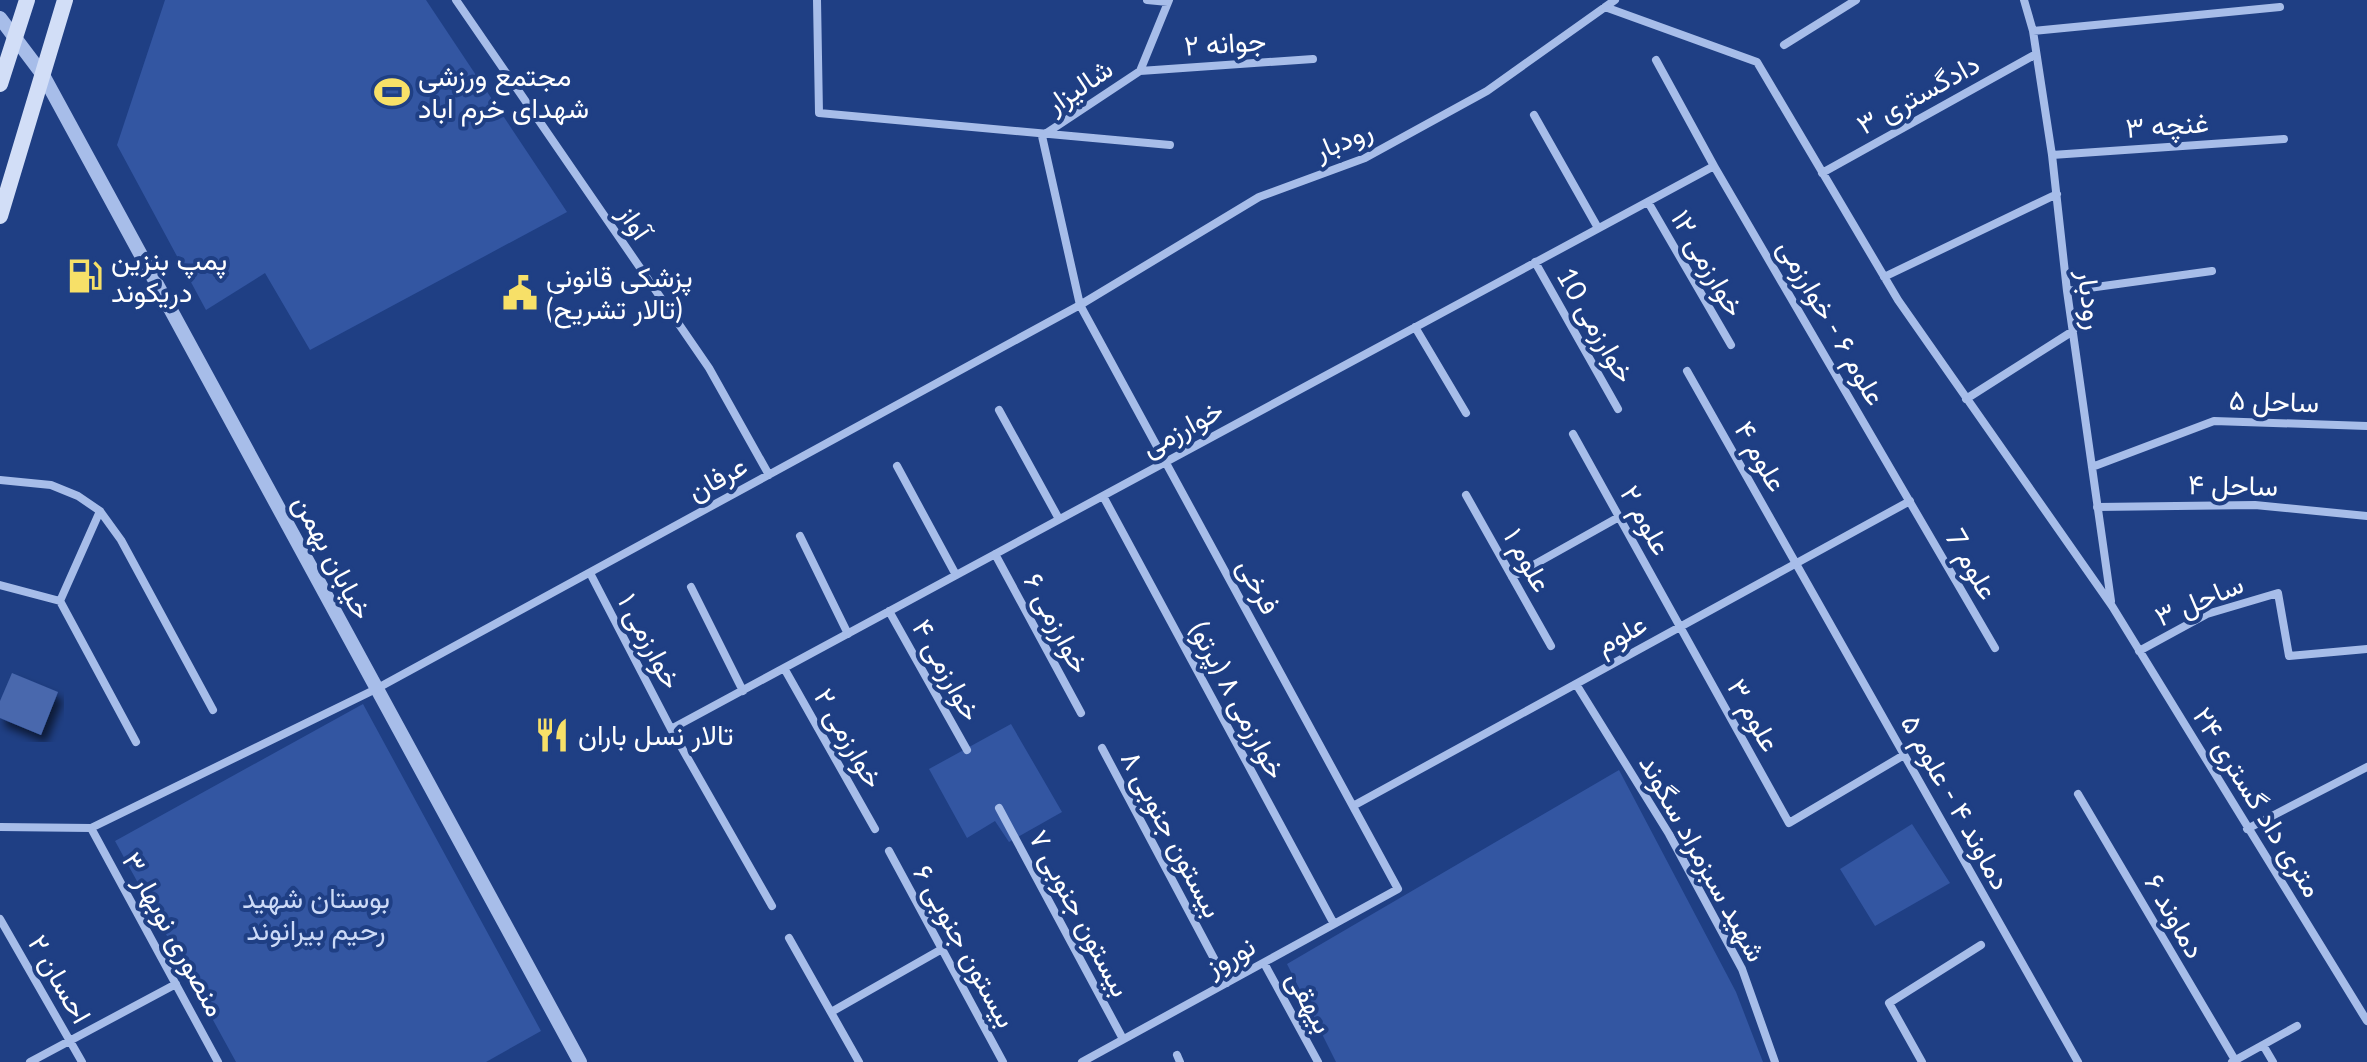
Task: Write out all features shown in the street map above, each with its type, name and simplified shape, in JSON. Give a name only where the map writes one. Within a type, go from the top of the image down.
[{"type":"main road","points":[[0,84],[27,0]]},
{"type":"main road","points":[[0,216],[65,0]]},
{"type":"street","name":"آواز","points":[[456,0],[709,368],[769,475]]},
{"type":"street","points":[[817,0],[819,113],[1042,136],[1170,145]]},
{"type":"street","points":[[1147,0],[1169,1]]},
{"type":"street","name":"رودبار","points":[[1080,305],[1259,197],[1365,158],[1487,91],[1615,0]]},
{"type":"street","points":[[1784,45],[1856,0]]},
{"type":"street","name":"رودبار","points":[[2024,0],[2033,31],[2052,155],[2067,291],[2112,606]]},
{"type":"street","name":"شالیزار","points":[[1080,305],[1042,136],[1140,71],[1169,1]]},
{"type":"street","name":"۲۴ متری داد گستری","points":[[1605,7],[1757,62],[1884,277],[2112,606],[2366,1017]]},
{"type":"street","points":[[2033,31],[2280,7]]},
{"type":"street","name":"خیابان بهمن","points":[[0,18],[43,75],[580,1062]]},
{"type":"street","name":"دادگستری ۳","points":[[1822,173],[2036,54]]},
{"type":"street","name":"جوانه ۲","points":[[1140,71],[1313,59]]},
{"type":"street","name":"علوم ۶ - خوارزمی","points":[[1656,60],[1714,166],[1910,501]]},
{"type":"street","points":[[1534,115],[1598,228]]},
{"type":"street","name":"غنچه ۳","points":[[2052,155],[2284,139]]},
{"type":"street","name":"خوارزمی","points":[[671,729],[1714,166]]},
{"type":"street","points":[[1884,277],[2057,194]]},
{"type":"street","name":"خوارزمی ۱۲","points":[[1648,202],[1731,345]]},
{"type":"street","name":"خوارزمی 10","points":[[1535,262],[1618,409]]},
{"type":"street","points":[[2067,291],[2212,271]]},
{"type":"street","name":"عرفان","points":[[91,828],[376,689],[1080,305]]},
{"type":"street","name":"فرخی","points":[[1080,305],[1398,889]]},
{"type":"street","points":[[1415,327],[1466,413]]},
{"type":"street","points":[[1966,399],[2073,331]]},
{"type":"street","name":"علوم ۴","points":[[1687,371],[1797,563]]},
{"type":"street","points":[[999,410],[1059,519]]},
{"type":"street","name":"ساحل ۵","points":[[2092,467],[2214,421],[2367,426]]},
{"type":"street","name":"علوم ۲","points":[[1573,434],[1679,628]]},
{"type":"street","points":[[897,466],[956,575]]},
{"type":"street","points":[[0,480],[51,485],[78,496],[100,511],[121,540],[213,710]]},
{"type":"street","name":"علوم ۱","points":[[1466,495],[1551,646]]},
{"type":"street","name":"خوارزمی ۸ (پرتو)","points":[[1103,496],[1334,924]]},
{"type":"street","name":"علوم","points":[[1353,806],[1910,501]]},
{"type":"street","name":"علوم 7","points":[[1910,501],[1995,648]]},
{"type":"street","name":"ساحل ۴","points":[[2097,507],[2255,505],[2367,516]]},
{"type":"street","points":[[60,601],[100,511]]},
{"type":"street","points":[[1512,577],[1619,517]]},
{"type":"street","points":[[800,536],[848,634]]},
{"type":"street","name":"خوارزمی ۶","points":[[995,554],[1081,713]]},
{"type":"street","name":"دماوند ۴ - علوم ۵","points":[[1797,563],[2078,1062]]},
{"type":"street","name":"خوارزمی ۱","points":[[590,573],[671,729],[772,906]]},
{"type":"street","points":[[0,585],[60,601],[136,742]]},
{"type":"street","points":[[691,587],[743,691]]},
{"type":"street","name":"ساحل ۳","points":[[2139,651],[2207,614],[2278,593],[2289,656],[2367,649]]},
{"type":"street","name":"خوارزمی ۴","points":[[889,611],[967,750]]},
{"type":"street","name":"علوم ۳","points":[[1679,628],[1789,823],[1904,755]]},
{"type":"street","name":"خوارزمی ۲","points":[[784,668],[875,829]]},
{"type":"street","name":"شهید سبزمراد سگوند","points":[[1576,684],[1669,834],[1742,969],[1775,1062]]},
{"type":"street","name":"بیستون جنوبی ۸","points":[[1102,748],[1227,983]]},
{"type":"street","points":[[2247,829],[2367,767]]},
{"type":"street","name":"دماوند ۶","points":[[2078,794],[2233,1061]]},
{"type":"street","name":"بیستون جنوبی ۷","points":[[999,808],[1123,1039]]},
{"type":"street","points":[[0,827],[91,828]]},
{"type":"street","name":"منصوری نوبهار ۳","points":[[91,828],[218,1062]]},
{"type":"street","name":"بیستون جنوبی ۶","points":[[889,851],[1003,1062]]},
{"type":"street","name":"نوروز","points":[[1082,1062],[1398,889]]},
{"type":"street","name":"احسان ۲","points":[[0,919],[82,1062]]},
{"type":"street","points":[[789,938],[833,1011],[859,1062]]},
{"type":"street","points":[[1922,1062],[1889,1003],[1981,945]]},
{"type":"street","points":[[833,1011],[942,949]]},
{"type":"street","name":"بیهقی","points":[[1264,963],[1318,1062]]},
{"type":"street","points":[[30,1062],[176,984]]},
{"type":"street","points":[[2233,1061],[2297,1026]]},
{"type":"street","points":[[2263,1045],[2273,1062]]},
{"type":"green space","points":[[165,0],[426,0],[567,212],[310,350],[265,273],[206,310],[117,145]]},
{"type":"green space","name":"بوستان شهید رحیم بیرانوند","points":[[363,704],[541,1031],[486,1062],[236,1062],[115,841]]},
{"type":"green space","points":[[1011,724],[1062,812],[1009,842],[995,821],[967,838],[929,769]]},
{"type":"green space","points":[[1619,770],[1736,992],[1763,1062],[1336,1062],[1287,964]]},
{"type":"green space","points":[[1912,824],[1950,883],[1875,926],[1840,869]]},
{"type":"building","points":[[12,673],[58,692],[41,735],[0,718],[0,701]]},
{"type":"place","name":"مجتمع ورزشی شهدای خرم اباد","points":[[392,92]]},
{"type":"place","name":"پمپ بنزین دریکوند","points":[[85,276]]},
{"type":"place","name":"پزشکی قانونی (تالار تشریح)","points":[[520,293]]},
{"type":"place","name":"تالار نسل باران","points":[[552,735]]}]
